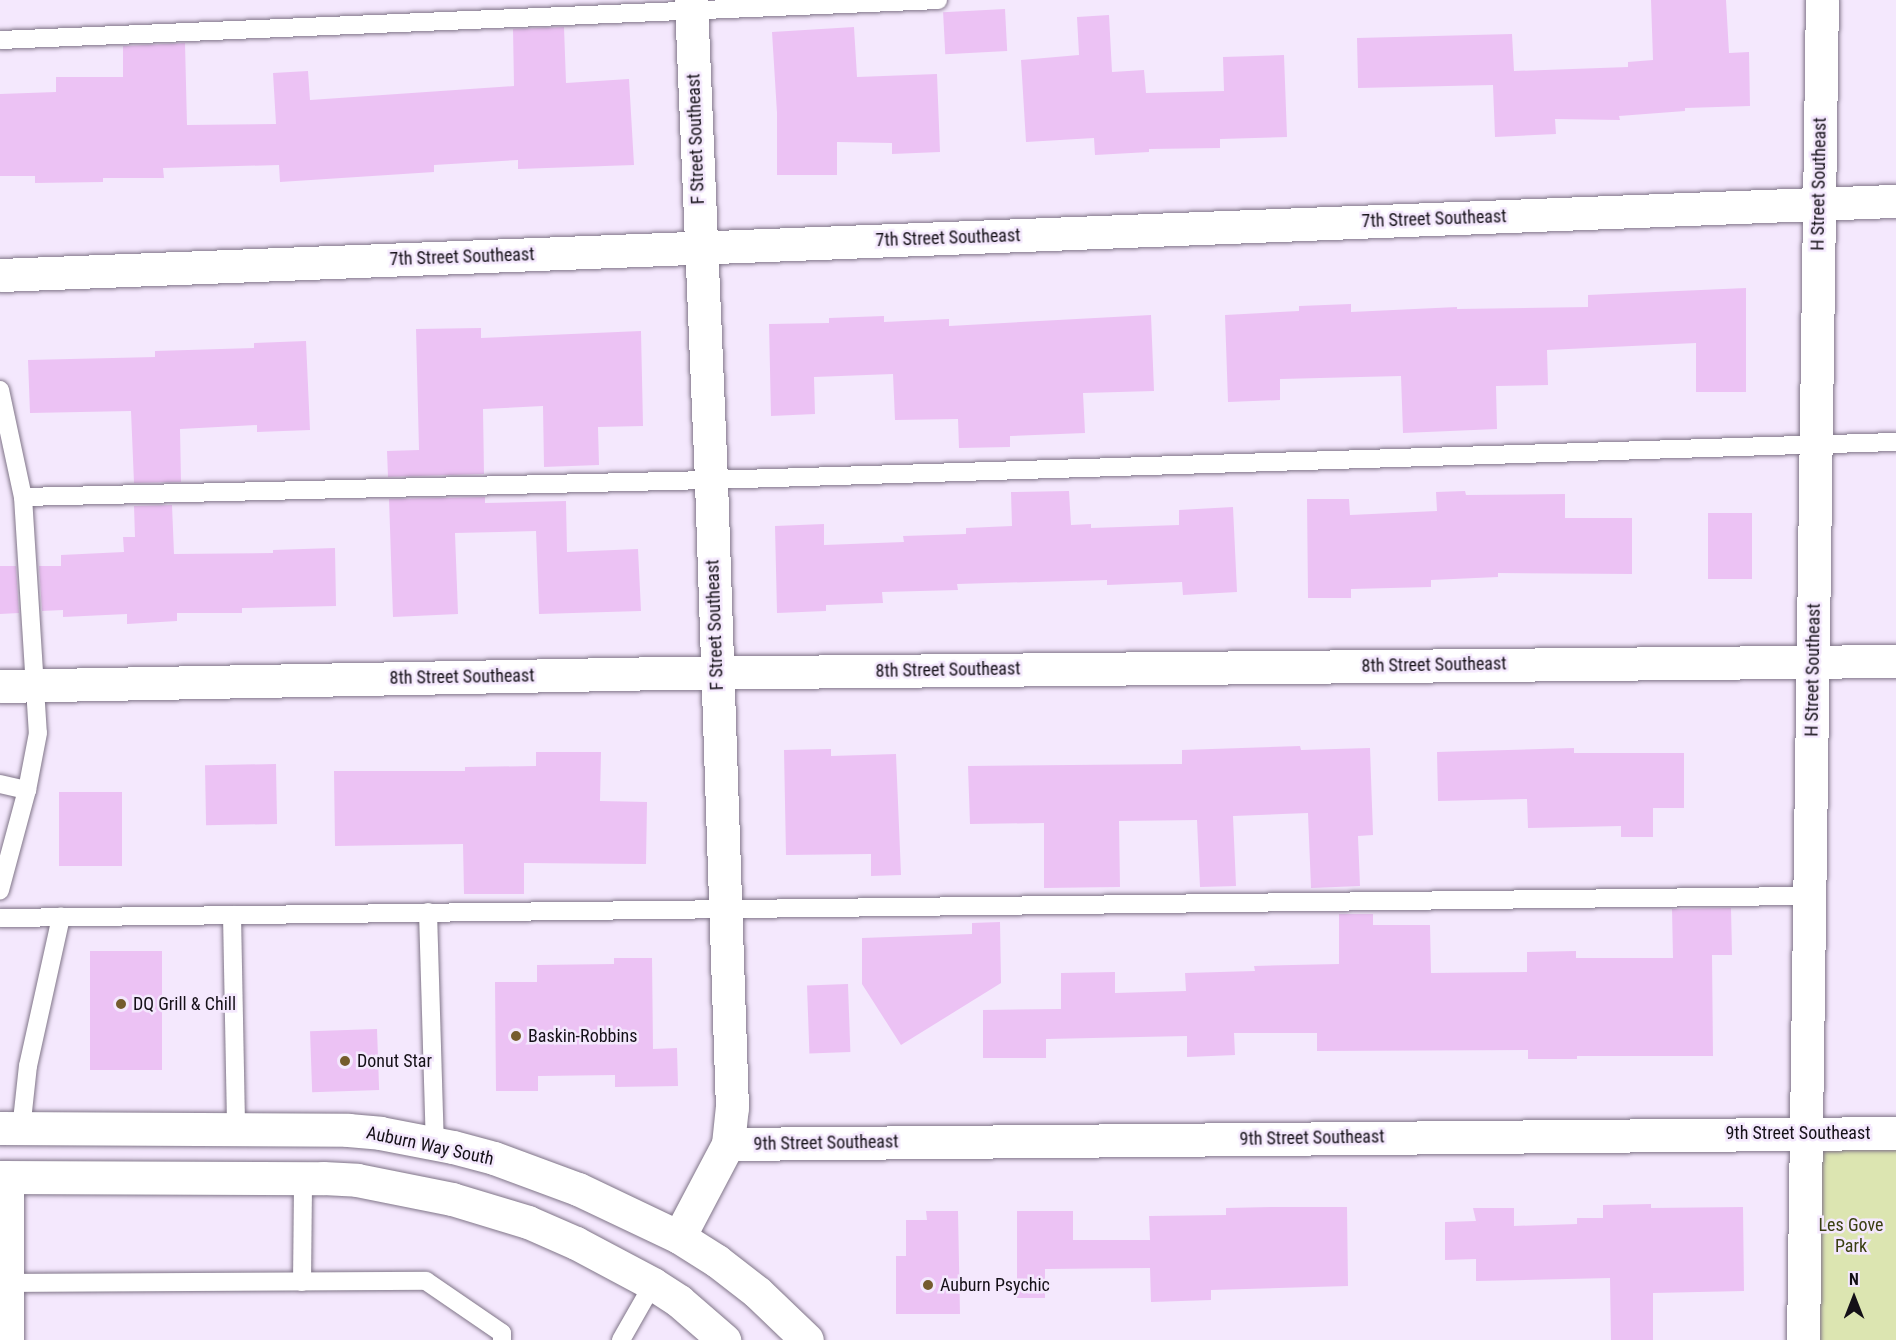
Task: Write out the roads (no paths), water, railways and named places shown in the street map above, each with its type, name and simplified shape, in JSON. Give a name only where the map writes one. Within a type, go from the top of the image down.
[{"type":"street","name":"H Street Southeast","points":[[1803,1340],[1822,0]]},
{"type":"street","name":"F Street Southeast","points":[[653,1284],[728,1144],[732,1108],[711,480],[691,6]]},
{"type":"street","name":"7th Street Southeast","points":[[0,275],[1896,201]]},
{"type":"street","name":"8th Street Southeast","points":[[0,686],[716,672],[1896,661]]},
{"type":"street","name":"Auburn Way South","points":[[10,1129],[348,1130],[435,1143],[494,1158],[557,1181],[679,1237],[717,1261],[757,1292],[807,1340]]},
{"type":"street","name":"9th Street Southeast","points":[[728,1144],[1896,1133]]},
{"type":"street","points":[[7,1340],[4,1177],[357,1180],[452,1198],[495,1210],[576,1243],[680,1301],[724,1340]]},
{"type":"lane","points":[[0,40],[691,6],[938,0]]},
{"type":"lane","points":[[0,390],[23,497],[38,733],[27,790],[0,890]]},
{"type":"lane","points":[[23,497],[711,480],[1896,442]]},
{"type":"lane","points":[[0,784],[27,790]]},
{"type":"lane","points":[[0,918],[1810,896]]},
{"type":"lane","points":[[428,912],[435,1143]]},
{"type":"lane","points":[[232,915],[236,1129]]},
{"type":"lane","points":[[10,1129],[28,1066],[61,917]]},
{"type":"lane","points":[[302,1282],[303,1178]]},
{"type":"lane","points":[[7,1283],[426,1281],[502,1333],[502,1340]]},
{"type":"lane","points":[[621,1340],[653,1284]]},
{"type":"place","name":"DQ Grill & Chill","points":[[121,1004]]},
{"type":"place","name":"Baskin-Robbins","points":[[516,1036]]},
{"type":"place","name":"Donut Star","points":[[345,1061]]},
{"type":"place","name":"Auburn Psychic","points":[[928,1285]]},
{"type":"park label","name":"Les Gove Park","points":[[1851,1236]]}]
